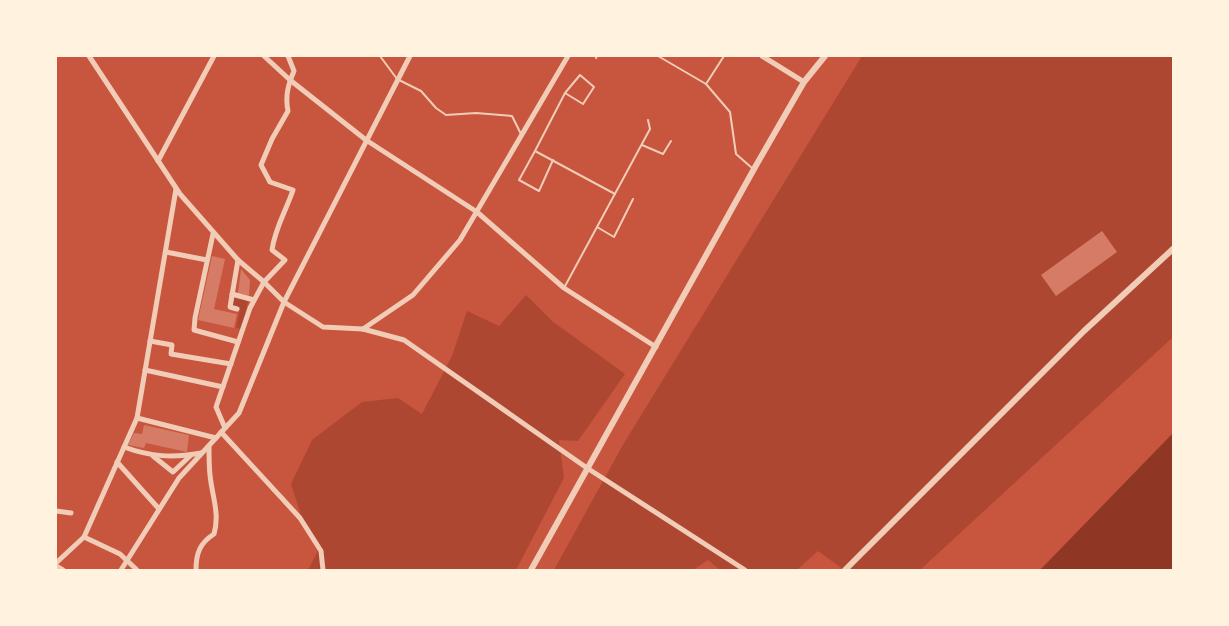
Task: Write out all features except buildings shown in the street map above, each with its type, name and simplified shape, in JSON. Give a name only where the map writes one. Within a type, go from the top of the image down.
[{"type":"street","points":[[89,56],[176,189],[213,234],[284,302],[323,327],[363,329],[404,340],[587,468],[745,570]]},
{"type":"street","points":[[158,161],[214,56]]},
{"type":"street","points":[[264,56],[290,80],[366,140],[477,212],[564,288],[656,347]]},
{"type":"street","points":[[288,56],[294,71],[286,100],[288,111],[261,165],[270,182],[293,190],[286,211],[275,232],[273,250],[285,260],[264,282],[254,300],[216,407],[223,430],[300,518],[321,551],[323,570]]},
{"type":"street","points":[[121,570],[179,478],[239,413],[284,302],[410,56]]},
{"type":"street","points":[[363,329],[413,295],[460,240],[568,56]]},
{"type":"street","points":[[762,56],[804,82]]},
{"type":"street","points":[[531,570],[804,82],[825,56]]},
{"type":"street","points":[[63,570],[56,564],[84,537],[137,418],[176,189]]},
{"type":"street","points":[[213,234],[194,330],[238,342]]},
{"type":"street","points":[[846,570],[1084,331],[1173,248]]},
{"type":"street","points":[[166,252],[207,260]]},
{"type":"street","points":[[237,309],[230,308],[238,260]]},
{"type":"street","points":[[232,294],[254,300]]},
{"type":"street","points":[[150,341],[172,345],[171,354],[231,364]]},
{"type":"street","points":[[145,370],[223,387]]},
{"type":"street","points":[[137,418],[216,438]]},
{"type":"street","points":[[196,570],[196,557],[204,541],[214,534],[218,510],[210,477],[209,446]]},
{"type":"street","points":[[124,447],[152,455],[175,457],[202,453]]},
{"type":"street","points":[[152,455],[173,472],[192,454]]},
{"type":"street","points":[[117,462],[159,509]]},
{"type":"street","points":[[56,511],[70,513]]},
{"type":"street","points":[[84,537],[120,554],[137,570]]},
{"type":"lane","points":[[380,56],[397,79],[422,91],[436,108],[446,115],[476,113],[512,116],[521,135]]},
{"type":"lane","points":[[658,56],[706,84],[730,112],[736,154],[754,170]]},
{"type":"lane","points":[[706,84],[724,56]]},
{"type":"lane","points":[[553,160],[539,191],[519,180],[565,93],[580,75],[594,87],[583,104],[565,93]]},
{"type":"lane","points":[[564,288],[650,129],[648,120]]},
{"type":"lane","points":[[642,145],[663,154],[671,141]]},
{"type":"lane","points":[[535,151],[615,194]]},
{"type":"lane","points":[[597,227],[614,237],[633,199]]},
{"type":"shaded area","points":[[862,56],[1173,56],[1173,337],[920,570],[844,570],[818,551],[797,570],[720,570],[708,560],[693,570],[554,570],[624,443]]},
{"type":"shaded area","points":[[526,295],[552,321],[625,374],[578,441],[559,440],[564,478],[516,570],[308,570],[318,551],[304,525],[291,484],[312,440],[362,402],[398,398],[422,414],[452,356],[467,311],[499,326]]},
{"type":"shaded area","points":[[235,298],[248,301],[242,329],[236,328],[240,308],[233,306]]},
{"type":"shaded area","points":[[1173,433],[1173,570],[1040,570]]}]
